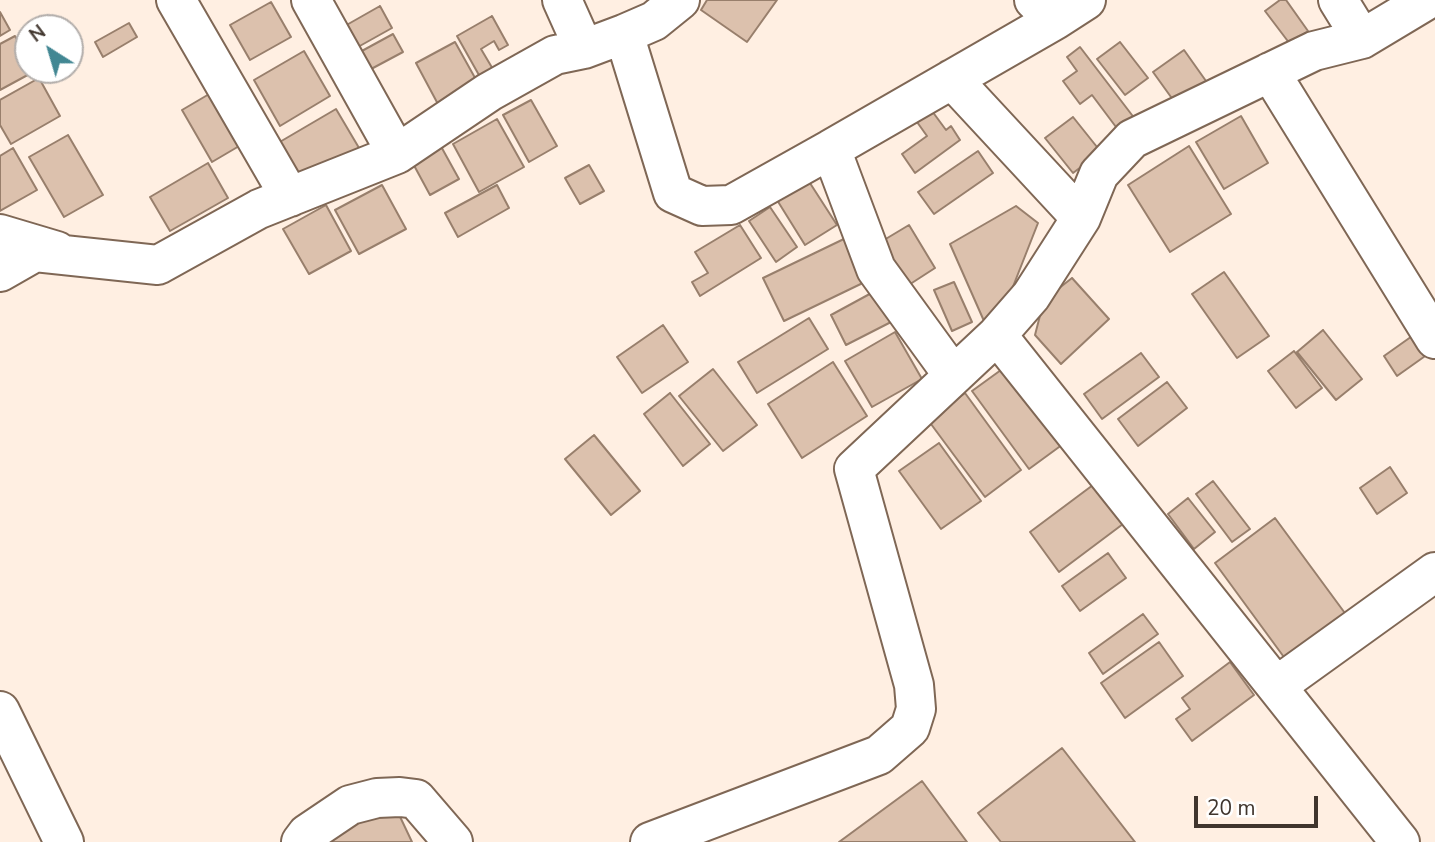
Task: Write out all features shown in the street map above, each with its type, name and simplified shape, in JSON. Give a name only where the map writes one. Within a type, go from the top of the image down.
[{"type":"street","points":[[176,0],[290,197]]},
{"type":"street","points":[[311,0],[397,154]]},
{"type":"street","points":[[562,0],[584,49]]},
{"type":"street","points":[[0,272],[35,253],[158,265],[259,209],[397,154],[555,55],[584,49],[654,21],[680,0]]},
{"type":"street","points":[[1338,0],[1362,39]]},
{"type":"street","points":[[650,842],[878,755],[910,728],[916,709],[914,685],[854,469],[997,335],[1031,296],[1081,218],[1099,174],[1132,139],[1314,51],[1362,39],[1427,0]]},
{"type":"street","points":[[624,34],[673,193],[702,206],[731,205],[952,79],[1058,7]]},
{"type":"street","points":[[1270,72],[1435,339]]},
{"type":"street","points":[[952,79],[1081,218]]},
{"type":"street","points":[[831,149],[876,269],[953,375]]},
{"type":"street","points":[[0,234],[76,256]]},
{"type":"street","points":[[997,335],[1401,842]]},
{"type":"street","points":[[1278,685],[1435,572]]},
{"type":"street","points":[[0,712],[64,842]]},
{"type":"street","points":[[301,842],[307,834],[350,805],[377,798],[400,797],[416,799],[453,842]]},
{"type":"building","points":[[707,0],[777,0],[747,42],[701,10]]},
{"type":"building","points":[[1280,0],[1286,0],[1308,31],[1290,44],[1265,11]]},
{"type":"building","points":[[271,2],[291,37],[250,60],[230,25]]},
{"type":"building","points":[[380,6],[392,28],[349,52],[336,31]]},
{"type":"building","points":[[0,12],[10,30],[0,36]]},
{"type":"building","points":[[492,16],[508,45],[499,50],[494,41],[481,49],[497,76],[484,84],[457,36]]},
{"type":"building","points":[[129,23],[137,37],[103,57],[95,42]]},
{"type":"building","points":[[393,34],[403,52],[358,76],[349,58]]},
{"type":"building","points":[[14,37],[14,82],[0,90],[0,44]]},
{"type":"building","points":[[455,42],[479,85],[439,106],[416,63]]},
{"type":"building","points":[[1120,42],[1148,78],[1125,95],[1097,59]]},
{"type":"building","points":[[1080,47],[1135,119],[1119,131],[1092,95],[1080,104],[1063,81],[1077,71],[1067,57]]},
{"type":"building","points":[[1184,50],[1206,81],[1176,104],[1153,72]]},
{"type":"building","points":[[304,51],[330,96],[280,126],[254,80]]},
{"type":"building","points":[[28,84],[42,84],[60,116],[11,144],[0,125],[0,100]]},
{"type":"building","points":[[216,90],[246,142],[212,162],[182,110]]},
{"type":"building","points":[[531,100],[557,146],[529,162],[503,115]]},
{"type":"building","points":[[336,109],[362,153],[303,186],[278,143]]},
{"type":"building","points":[[932,111],[946,130],[951,126],[960,140],[915,173],[902,154],[927,136],[917,122]]},
{"type":"building","points":[[1241,116],[1268,163],[1224,189],[1196,142]]},
{"type":"building","points":[[1073,117],[1101,152],[1073,173],[1045,138]]},
{"type":"building","points":[[497,119],[524,167],[479,192],[453,144]]},
{"type":"building","points":[[68,135],[103,195],[64,217],[29,157]]},
{"type":"building","points":[[438,141],[459,179],[430,195],[410,158]]},
{"type":"building","points":[[1189,146],[1231,214],[1170,252],[1128,185]]},
{"type":"building","points":[[13,148],[37,190],[0,211],[0,156]]},
{"type":"building","points":[[978,151],[993,173],[934,214],[918,192]]},
{"type":"building","points":[[208,163],[228,198],[170,231],[150,197]]},
{"type":"building","points":[[589,165],[604,191],[580,204],[565,178]]},
{"type":"building","points":[[808,180],[837,225],[805,245],[777,200]]},
{"type":"building","points":[[382,185],[406,229],[359,254],[335,210]]},
{"type":"building","points":[[497,185],[509,208],[458,237],[445,213]]},
{"type":"building","points":[[326,205],[351,251],[309,274],[283,229]]},
{"type":"building","points":[[1016,206],[1038,223],[1003,312],[984,321],[950,244]]},
{"type":"building","points":[[770,207],[797,247],[776,262],[749,221]]},
{"type":"building","points":[[740,225],[761,258],[700,296],[692,282],[708,273],[695,252]]},
{"type":"building","points":[[909,225],[935,268],[901,290],[874,246]]},
{"type":"building","points":[[848,237],[869,280],[784,321],[763,278]]},
{"type":"building","points":[[1224,272],[1269,336],[1237,358],[1192,294]]},
{"type":"building","points":[[1072,278],[1109,319],[1061,364],[1035,335],[1044,300]]},
{"type":"building","points":[[954,282],[972,322],[952,331],[934,290]]},
{"type":"building","points":[[877,290],[893,321],[846,345],[831,315]]},
{"type":"building","points":[[809,318],[828,349],[757,393],[738,362]]},
{"type":"building","points":[[663,325],[688,362],[642,393],[617,357]]},
{"type":"building","points":[[1323,330],[1362,379],[1336,400],[1297,352]]},
{"type":"building","points":[[895,332],[922,379],[872,407],[845,361]]},
{"type":"building","points":[[1415,334],[1428,354],[1397,376],[1384,356]]},
{"type":"building","points":[[1294,351],[1322,388],[1296,408],[1268,371]]},
{"type":"building","points":[[1141,353],[1159,377],[1102,419],[1084,394]]},
{"type":"building","points":[[833,362],[867,416],[802,458],[768,404]]},
{"type":"building","points":[[1012,362],[1070,439],[1029,469],[972,391]]},
{"type":"building","points":[[713,369],[757,425],[723,451],[679,396]]},
{"type":"building","points":[[1167,382],[1187,408],[1138,446],[1118,419]]},
{"type":"building","points":[[670,393],[710,444],[683,466],[644,414]]},
{"type":"building","points":[[965,393],[1021,470],[985,497],[928,420]]},
{"type":"building","points":[[594,435],[640,491],[611,515],[565,459]]},
{"type":"building","points":[[939,443],[981,501],[941,529],[899,471]]},
{"type":"building","points":[[1390,467],[1407,493],[1377,514],[1360,488]]},
{"type":"building","points":[[1101,479],[1131,518],[1059,572],[1030,532]]},
{"type":"building","points":[[1213,481],[1250,529],[1232,542],[1196,494]]},
{"type":"building","points":[[1188,498],[1215,532],[1194,549],[1168,514]]},
{"type":"building","points":[[1275,518],[1350,620],[1289,664],[1215,563]]},
{"type":"building","points":[[1108,553],[1126,578],[1080,611],[1062,586]]},
{"type":"building","points":[[1143,614],[1158,634],[1103,674],[1089,653]]},
{"type":"building","points":[[1159,642],[1183,676],[1125,718],[1101,683]]},
{"type":"building","points":[[1230,662],[1254,695],[1192,741],[1176,719],[1190,709],[1182,698]]},
{"type":"building","points":[[1062,748],[1135,842],[1001,842],[978,813]]},
{"type":"building","points":[[922,781],[967,842],[839,842]]},
{"type":"building","points":[[394,804],[412,842],[311,842]]}]
